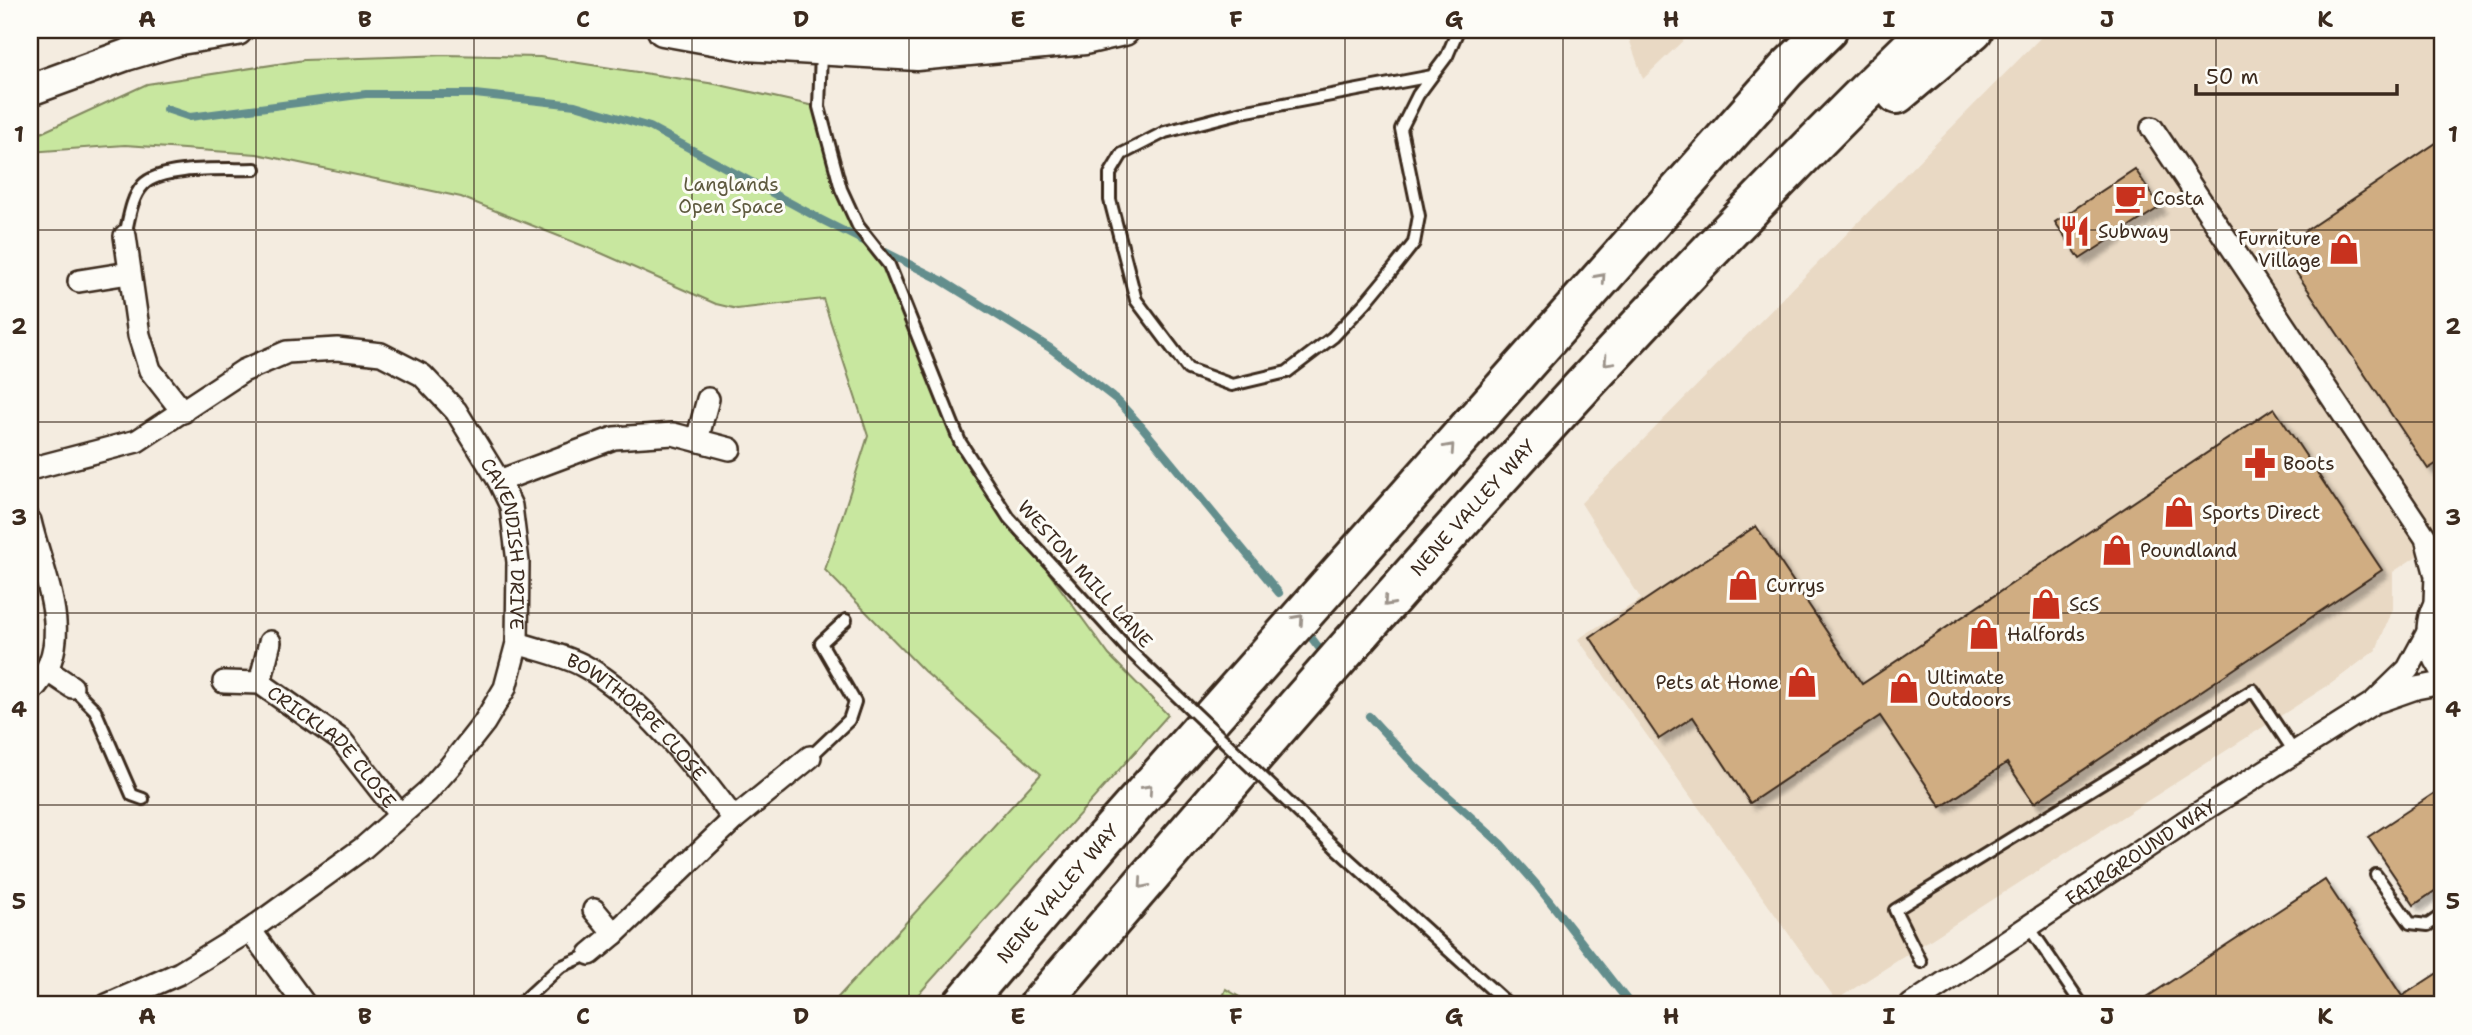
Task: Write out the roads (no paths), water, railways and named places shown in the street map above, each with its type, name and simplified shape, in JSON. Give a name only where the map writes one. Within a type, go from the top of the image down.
[{"type":"highway","points":[[1786,70],[1816,30]]},
{"type":"highway","name":"NENE VALLEY WAY","points":[[962,1005],[1103,840],[1786,70],[1827,30]]},
{"type":"highway","name":"NENE VALLEY WAY","points":[[1039,1005],[1346,648],[1526,449],[1704,257],[1929,30]]},
{"type":"highway","points":[[1704,257],[1973,30]]},
{"type":"street","points":[[30,90],[126,55],[180,39],[237,30]]},
{"type":"street","points":[[663,30],[726,43],[917,55],[1085,39],[1124,30]]},
{"type":"street","points":[[2152,128],[2434,544],[2439,597],[2430,614],[2427,634],[2431,654],[2442,671]]},
{"type":"street","points":[[125,236],[139,335],[150,370],[183,412]]},
{"type":"street","points":[[79,281],[130,273]]},
{"type":"street","name":"CAVENDISH DRIVE","points":[[30,469],[137,441],[243,371],[287,352],[337,349],[382,354],[422,375],[456,411],[512,506],[517,551],[517,643],[505,688],[484,723],[428,791],[363,848],[250,930],[180,973],[107,1005]]},
{"type":"street","points":[[697,440],[708,399]]},
{"type":"street","points":[[499,481],[614,438],[673,434],[730,449]]},
{"type":"street","points":[[30,521],[57,622],[53,658],[48,671],[30,692]]},
{"type":"street","points":[[2373,703],[2408,669],[2427,634]]},
{"type":"street","name":"CRICKLADE CLOSE","points":[[260,683],[270,642]]},
{"type":"street","name":"BOWTHORPE CLOSE","points":[[517,643],[582,664],[617,687],[694,766],[734,819]]},
{"type":"street","points":[[48,671],[72,687]]},
{"type":"street","name":"CRICKLADE CLOSE","points":[[225,682],[260,683],[341,740],[400,815]]},
{"type":"street","points":[[2373,703],[2416,688],[2442,683]]},
{"type":"street","name":"FAIRGROUND WAY","points":[[1911,1005],[2183,823],[2373,703]]},
{"type":"street","points":[[590,954],[734,819],[810,757]]},
{"type":"street","points":[[594,910],[614,934]]},
{"type":"street","points":[[250,930],[305,1005]]},
{"type":"lane","points":[[1432,76],[1242,113],[1164,132],[1122,154],[1110,174],[1110,200],[1136,300],[1188,369],[1232,385],[1287,372],[1332,337],[1366,302],[1414,243],[1419,216],[1401,129],[1418,95],[1432,76],[1447,55],[1458,30]]},
{"type":"lane","name":"WESTON MILL LANE","points":[[821,50],[819,107],[841,189],[858,226],[889,265],[960,442],[1009,518],[1128,649],[1338,849],[1509,1005]]},
{"type":"lane","points":[[125,236],[132,204],[144,183],[170,171],[255,169]]},
{"type":"lane","points":[[810,757],[849,720],[855,702],[821,643],[846,620]]},
{"type":"lane","points":[[72,687],[95,710],[132,795],[143,799]]},
{"type":"lane","points":[[1921,962],[1895,910],[2253,690],[2295,753]]},
{"type":"lane","points":[[2376,875],[2410,923],[2428,925],[2442,915]]},
{"type":"lane","points":[[2029,927],[2082,1005]]},
{"type":"lane","points":[[519,1005],[561,967],[590,954]]},
{"type":"waterway","points":[[166,109],[190,117],[366,94],[475,94],[575,105],[650,127],[820,219],[941,280],[1050,348],[1117,400],[1279,593]]},
{"type":"waterway","points":[[1310,636],[1320,649]]},
{"type":"waterway","points":[[1369,716],[1416,767],[1501,844],[1536,884],[1631,1005]]},
{"type":"place","name":"Costa","points":[[2130,198]]},
{"type":"place","name":"Subway","points":[[2075,231]]},
{"type":"place","name":"Furniture Village","points":[[2344,249]]},
{"type":"place","name":"Boots","points":[[2260,463]]},
{"type":"place","name":"Sports Direct","points":[[2179,512]]},
{"type":"place","name":"Poundland","points":[[2117,550]]},
{"type":"place","name":"Currys","points":[[1743,585]]},
{"type":"place","name":"ScS","points":[[2046,604]]},
{"type":"place","name":"Halfords","points":[[1984,634]]},
{"type":"place","name":"Pets at Home","points":[[1802,682]]},
{"type":"place","name":"Ultimate Outdoors","points":[[1904,688]]},
{"type":"park label","name":"Langlands Open Space","points":[[731,195]]}]
